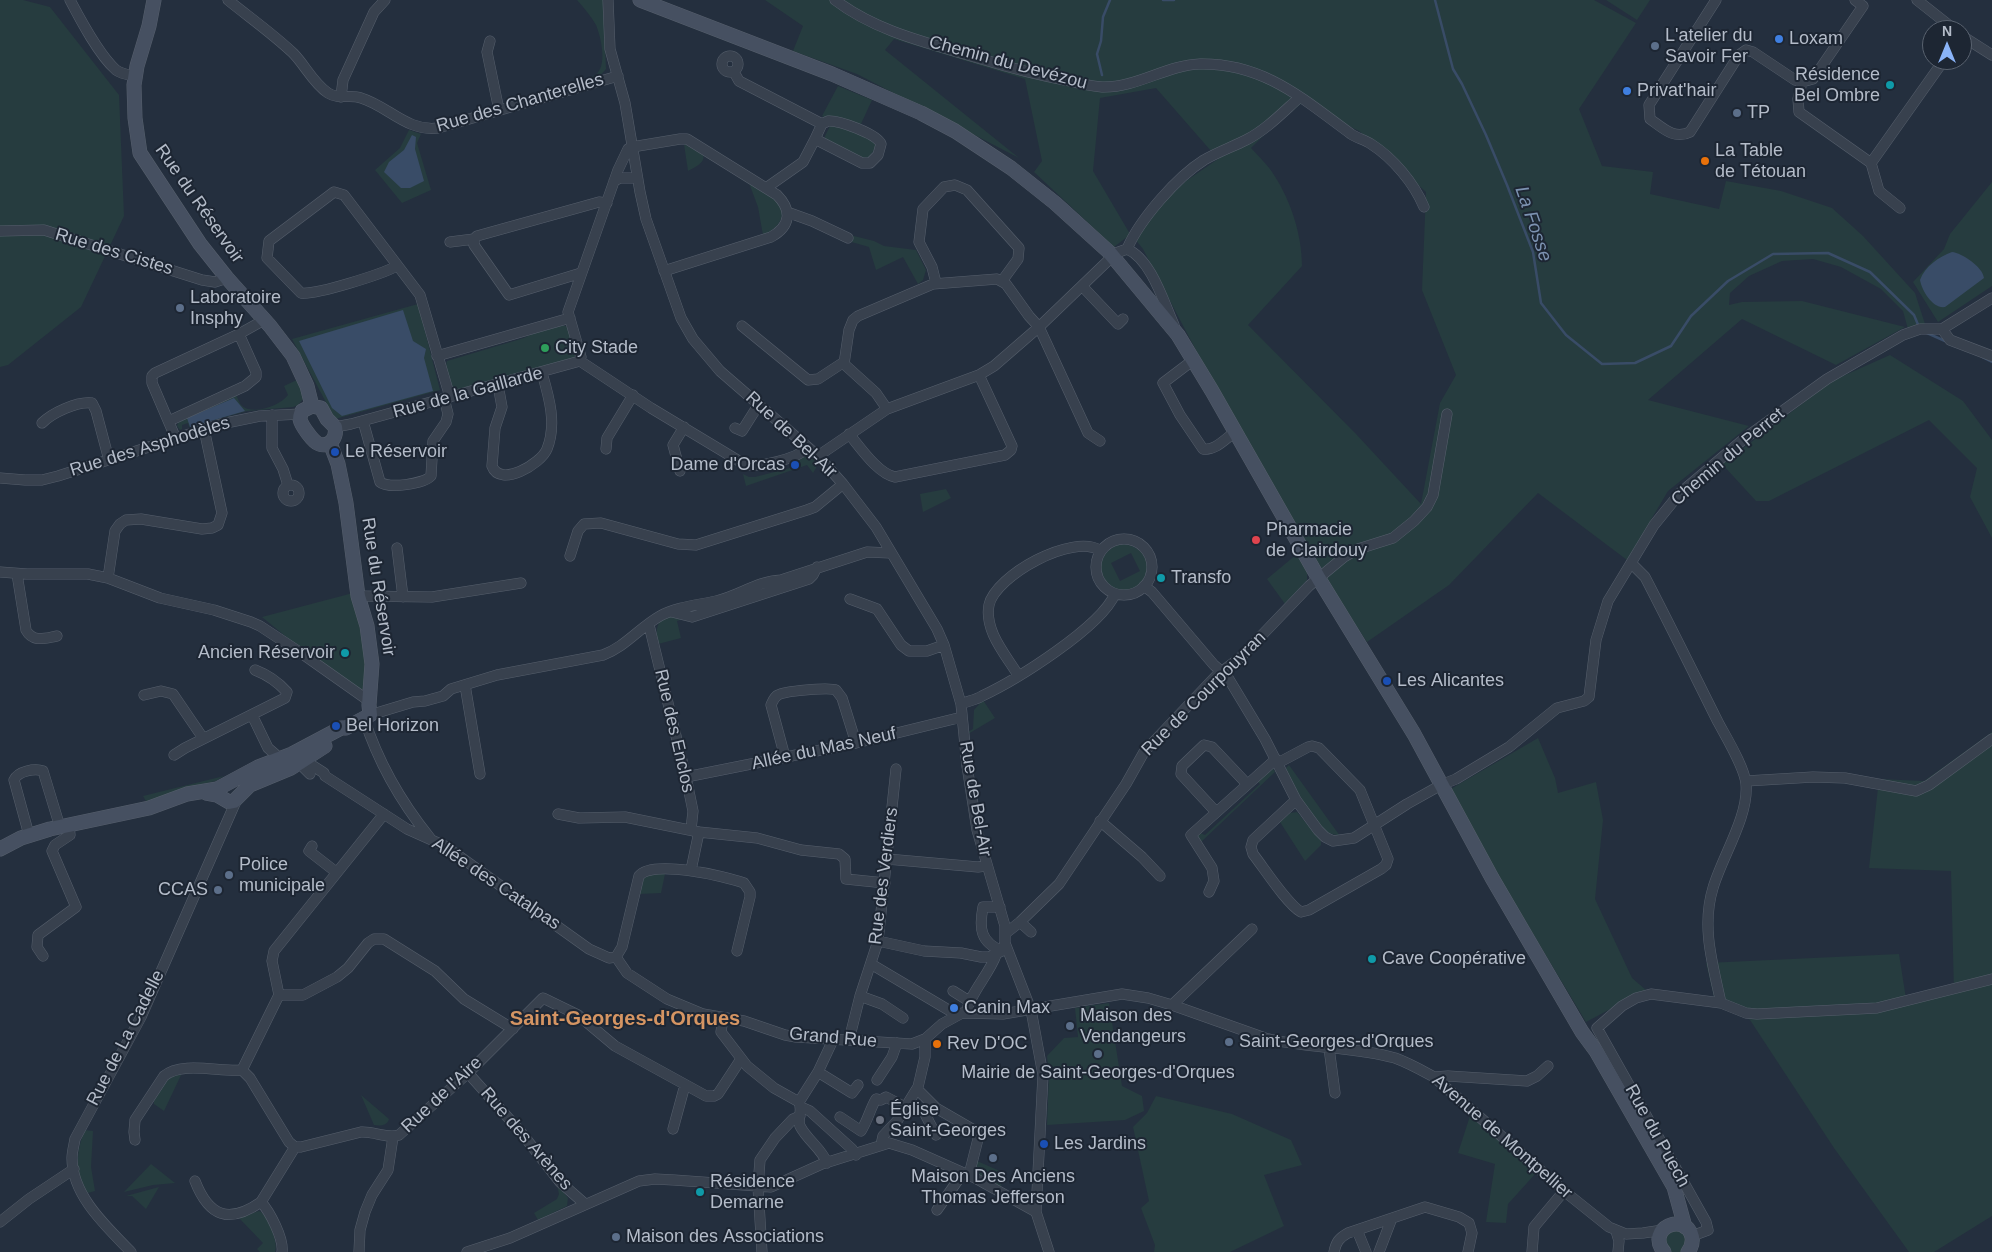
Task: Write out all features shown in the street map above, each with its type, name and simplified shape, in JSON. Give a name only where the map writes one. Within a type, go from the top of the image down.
[{"type":"street","points":[[70,0],[86,28],[109,61],[120,72],[135,76]]},
{"type":"street","name":"Rue du Réservoir","points":[[154,0],[150,26],[135,76],[133,95],[140,153],[200,244],[293,356],[307,386],[306,410],[302,423],[318,444],[330,443],[338,464],[346,503],[358,596],[367,626],[372,664],[368,711],[380,762],[430,838]]},
{"type":"street","name":"Rue des Chanterelles","points":[[228,0],[293,54],[321,88],[335,97],[359,97],[368,100],[408,124],[428,129],[618,76]]},
{"type":"street","points":[[341,97],[344,80],[366,29],[374,12],[385,0]]},
{"type":"street","name":"Rue de Bel-Air","points":[[608,0],[610,50],[625,103],[637,178],[646,219],[678,312],[693,339],[720,371],[818,456],[843,484],[871,520],[937,629],[944,645],[961,704],[975,821],[986,866],[1000,907],[1002,945],[1031,1010],[1043,1074],[1036,1212]]},
{"type":"street","points":[[640,0],[832,74],[921,113],[956,131],[1030,182],[1082,226],[1112,257],[1178,335]]},
{"type":"street","name":"Chemin du Devézou","points":[[835,0],[850,12],[895,33],[1012,68],[1069,81],[1108,87],[1126,84],[1190,65],[1216,65],[1263,76],[1290,89],[1351,134],[1377,149],[1417,191],[1424,207]]},
{"type":"street","points":[[1716,0],[1649,105],[1650,119],[1673,135],[1682,136],[1690,132],[1739,55],[1746,50],[1753,52],[1795,80],[1802,82],[1813,79],[1862,2]]},
{"type":"street","points":[[1917,0],[1942,20]]},
{"type":"street","points":[[490,41],[487,52],[499,110]]},
{"type":"street","points":[[1972,42],[1992,55]]},
{"type":"street","points":[[1871,163],[1937,70]]},
{"type":"street","points":[[734,72],[739,81],[822,124]]},
{"type":"street","points":[[1802,82],[1798,100],[1799,112],[1871,163],[1879,191],[1900,208]]},
{"type":"street","points":[[1127,249],[1133,236],[1180,179],[1204,160],[1246,140],[1278,118],[1300,97]]},
{"type":"street","points":[[766,188],[803,162],[822,124],[828,121],[836,121],[878,138],[881,144],[880,150],[873,161],[862,163],[815,139]]},
{"type":"street","points":[[664,271],[772,237],[784,228],[787,221],[784,203],[766,188],[687,140],[628,149],[614,181],[608,203],[568,312],[581,357],[580,361],[739,462],[749,466],[759,465],[799,455],[808,448]]},
{"type":"street","points":[[614,181],[625,178],[637,178]]},
{"type":"street","points":[[936,283],[932,267],[919,242],[922,214],[926,204],[944,188],[955,185],[966,190],[1019,248],[1018,259],[1002,281]]},
{"type":"street","points":[[363,421],[380,482],[387,486],[422,482],[430,476],[433,442],[446,422],[448,414],[447,398],[420,295],[344,195],[334,192],[269,241],[267,249],[267,258],[301,293],[346,284],[397,266]]},
{"type":"street","points":[[450,242],[474,239],[477,236],[600,202],[608,203]]},
{"type":"street","points":[[787,212],[812,221],[848,238]]},
{"type":"street","name":"Rue des Cistes","points":[[0,231],[44,230],[202,280],[215,282],[227,278]]},
{"type":"street","points":[[474,239],[474,245],[508,296],[581,273]]},
{"type":"street","points":[[818,456],[887,409],[979,374],[1003,359],[1116,253],[1127,249],[1134,252],[1149,270],[1178,335],[1192,360],[1277,502],[1319,579],[1414,734],[1508,906],[1582,1032],[1596,1051],[1674,1187],[1691,1242]]},
{"type":"street","points":[[887,409],[876,393],[846,367],[844,362],[849,330],[854,320],[864,313],[936,283],[992,279],[1002,281],[1039,327],[1088,433],[1100,441]]},
{"type":"street","points":[[1082,286],[1118,324]]},
{"type":"street","name":"Chemin du Perret","points":[[1441,784],[1456,779],[1509,747],[1557,708],[1584,701],[1589,696],[1593,653],[1604,612],[1612,593],[1654,525],[1680,493],[1744,438],[1827,379],[1903,335],[1920,329],[1942,329],[1992,298]]},
{"type":"street","points":[[437,356],[570,318]]},
{"type":"street","points":[[176,439],[152,383],[152,376],[264,320]]},
{"type":"street","points":[[742,326],[808,380],[818,379],[844,362]]},
{"type":"street","points":[[1942,329],[1950,340],[1992,356]]},
{"type":"street","points":[[169,421],[245,386],[256,377],[256,372],[239,334]]},
{"type":"street","points":[[1192,360],[1163,383],[1180,415],[1203,449],[1214,447],[1235,432]]},
{"type":"street","name":"Rue de la Gaillarde","points":[[335,427],[498,386],[580,361]]},
{"type":"street","points":[[498,386],[502,407],[495,428],[492,466],[494,471],[506,475],[513,474],[532,465],[543,456],[548,447],[552,419],[542,373]]},
{"type":"street","points":[[849,434],[879,468],[889,476],[895,477],[1005,454],[1011,450],[1012,446],[979,374]]},
{"type":"street","points":[[606,449],[607,438],[633,395]]},
{"type":"street","points":[[42,422],[52,414],[84,403],[92,403],[96,411],[109,460]]},
{"type":"street","points":[[735,428],[742,432],[759,404]]},
{"type":"street","points":[[306,410],[321,408],[327,419],[335,427],[335,437],[330,443]]},
{"type":"street","name":"Rue des Asphodèles","points":[[0,478],[42,480],[237,420],[306,410]]},
{"type":"street","name":"Rue de Courpouyran","points":[[1002,945],[1020,922],[1058,884],[1126,784],[1144,752],[1223,671],[1258,640],[1309,586],[1350,552],[1393,538],[1414,521],[1427,507],[1433,495],[1447,414]]},
{"type":"street","points":[[272,415],[272,448],[283,468],[288,485]]},
{"type":"street","points":[[680,471],[673,445],[684,427]]},
{"type":"street","points":[[108,578],[115,531],[126,520],[141,519],[202,529],[218,525],[222,513],[204,429]]},
{"type":"street","points":[[570,556],[578,531],[584,524],[602,523],[678,544],[696,545],[815,507],[843,484]]},
{"type":"street","points":[[1118,540],[1134,540],[1139,544],[1149,555],[1152,563],[1149,579],[1144,586],[1131,594],[1115,594],[1104,588],[1097,575],[1097,558],[1101,551],[1111,542],[1118,540]]},
{"type":"street","points":[[1018,676],[997,642],[990,624],[989,606],[996,589],[1034,562],[1060,550],[1073,546],[1086,546],[1101,551]]},
{"type":"street","points":[[397,548],[404,597]]},
{"type":"street","points":[[0,849],[29,835],[149,808],[187,794],[200,791],[229,794],[345,731],[346,728],[368,711],[443,696],[451,689],[507,672],[603,655],[618,649],[661,615],[700,603],[722,599],[738,594],[752,586],[781,580],[867,552],[891,553]]},
{"type":"street","points":[[1631,563],[1645,577],[1732,749],[1746,781],[1743,806],[1736,833],[1713,887],[1709,904],[1709,950],[1721,1003],[1746,1013],[1757,1014],[1866,1010],[1951,991],[1992,979]]},
{"type":"street","points":[[0,572],[17,574],[88,574],[108,578],[160,598],[214,610],[260,626],[368,711]]},
{"type":"street","points":[[17,574],[28,634],[37,639],[57,636]]},
{"type":"street","points":[[358,596],[445,596],[521,583]]},
{"type":"street","points":[[1144,586],[1152,592],[1214,665],[1223,671],[1277,761],[1296,800],[1325,837],[1333,841],[1354,838],[1441,784]]},
{"type":"street","points":[[961,704],[982,697],[1018,676],[1067,643],[1108,607],[1115,594]]},
{"type":"street","points":[[850,599],[877,609],[901,645],[909,651],[927,651],[944,645]]},
{"type":"street","name":"Rue des Enclos","points":[[648,625],[693,812],[695,831],[691,870]]},
{"type":"street","points":[[174,755],[203,738],[281,701],[287,696],[284,689],[268,675],[255,670]]},
{"type":"street","points":[[465,685],[480,774]]},
{"type":"street","points":[[785,757],[771,705],[774,698],[782,693],[828,688],[836,690],[842,698],[856,743]]},
{"type":"street","points":[[144,695],[160,691],[173,694],[203,738]]},
{"type":"street","points":[[252,715],[268,748],[275,754],[276,767]]},
{"type":"street","name":"Allée du Mas Neuf","points":[[686,777],[856,743],[962,717]]},
{"type":"street","points":[[299,757],[324,738],[341,728],[346,728]]},
{"type":"street","points":[[1746,781],[1776,778],[1845,778],[1916,790],[1930,785],[1992,738]]},
{"type":"street","points":[[1216,812],[1181,774],[1182,766],[1204,745],[1212,747],[1247,784]]},
{"type":"street","points":[[1209,892],[1214,880],[1212,868],[1191,835],[1247,784],[1277,761],[1312,746],[1319,748],[1360,790],[1387,855],[1386,865],[1309,910],[1301,912],[1295,908],[1253,854],[1251,847],[1253,840],[1296,800]]},
{"type":"street","points":[[299,757],[304,768],[310,774]]},
{"type":"street","name":"Allée des Catalpas","points":[[299,757],[406,829],[445,846],[589,949],[609,958],[616,957]]},
{"type":"street","name":"Allée des Catalpas","points":[[276,767],[322,777],[325,776]]},
{"type":"street","points":[[29,835],[14,780],[18,774],[37,769],[43,772],[64,826],[70,835],[55,844],[52,850],[76,907],[38,935],[37,947],[43,956]]},
{"type":"street","name":"Rue des Verdiers","points":[[849,1040],[860,996],[878,941],[896,769]]},
{"type":"street","name":"Rue de La Cadelle","points":[[131,1252],[96,1215],[82,1192],[72,1159],[75,1139],[141,1017],[230,815],[229,794]]},
{"type":"street","points":[[242,1070],[279,995],[272,961],[274,951],[384,814]]},
{"type":"street","points":[[558,814],[579,818],[625,817],[695,831],[757,838],[801,850],[838,854],[845,859],[846,878],[885,883]]},
{"type":"street","points":[[1100,821],[1142,857],[1160,876]]},
{"type":"street","points":[[312,846],[308,851],[336,872]]},
{"type":"street","points":[[887,859],[986,866]]},
{"type":"street","points":[[616,957],[622,947],[640,874],[650,869],[691,870],[744,883],[748,888],[750,897],[737,951]]},
{"type":"street","points":[[1000,907],[983,907],[981,928],[983,936],[992,947],[1002,945]]},
{"type":"street","points":[[1020,922],[1031,932]]},
{"type":"street","points":[[1172,1005],[1252,928]]},
{"type":"street","points":[[279,995],[303,995],[337,977],[348,968],[368,943],[374,939],[384,938],[435,971],[464,999],[513,1029]]},
{"type":"street","points":[[878,941],[924,951],[981,957],[989,957],[1002,945]]},
{"type":"street","points":[[962,1014],[992,968],[1002,945]]},
{"type":"street","name":"Grand Rue","points":[[616,957],[627,973],[667,1000],[703,1014],[758,1025],[786,1035],[833,1040],[912,1044],[925,1039]]},
{"type":"street","points":[[871,964],[962,1014]]},
{"type":"street","points":[[953,990],[969,1002]]},
{"type":"street","name":"Avenue de Montpellier","points":[[1031,1010],[1114,994],[1148,998],[1265,1038],[1392,1058],[1412,1065],[1434,1076],[1564,1192],[1616,1231]]},
{"type":"street","name":"Rue du Puech","points":[[1691,1242],[1708,1230],[1706,1222],[1597,1028],[1622,1006],[1645,995],[1721,1003]]},
{"type":"street","points":[[860,996],[882,1004],[903,1018]]},
{"type":"street","name":"Rue de l'Aire","points":[[295,1147],[308,1146],[361,1132],[393,1137],[404,1132],[543,998],[578,1015],[615,1046],[686,1085]]},
{"type":"street","points":[[884,1144],[883,1136],[897,1121],[918,1088],[925,1057],[925,1039],[942,1024],[962,1014],[1003,1014],[1031,1010]]},
{"type":"street","points":[[723,1018],[721,1032],[741,1059],[800,1112],[806,1136],[824,1156],[827,1163]]},
{"type":"street","points":[[762,1252],[758,1187],[760,1160],[768,1147],[800,1112],[833,1040]]},
{"type":"street","points":[[877,1080],[892,1058],[897,1043]]},
{"type":"street","points":[[1329,1048],[1335,1093]]},
{"type":"street","points":[[672,1129],[686,1085],[706,1096],[716,1095],[741,1059]]},
{"type":"street","points":[[1434,1076],[1527,1081],[1537,1076],[1548,1066]]},
{"type":"street","points":[[136,1140],[134,1132],[135,1120],[164,1076],[170,1071],[179,1068],[242,1070],[250,1078],[288,1140],[295,1147],[261,1202],[254,1207],[232,1215],[223,1215],[201,1197],[195,1181]]},
{"type":"street","name":"Rue des Arènes","points":[[468,1072],[520,1131],[560,1182],[585,1204]]},
{"type":"street","points":[[818,1072],[852,1092]]},
{"type":"street","points":[[918,1088],[936,1108],[974,1130],[979,1135],[966,1174],[938,1210]]},
{"type":"street","points":[[840,1117],[861,1131],[867,1121],[875,1096],[881,1100],[886,1097],[905,1107]]},
{"type":"street","points":[[936,1108],[926,1116],[936,1135]]},
{"type":"street","points":[[800,1112],[810,1111],[852,1149],[856,1155]]},
{"type":"street","points":[[359,1252],[360,1230],[365,1212],[372,1195],[388,1170],[393,1137]]},
{"type":"street","points":[[467,1252],[510,1238],[639,1181],[654,1179],[758,1187],[776,1186],[827,1163],[856,1155],[884,1144],[894,1144],[993,1186],[1036,1212],[1049,1252]]},
{"type":"street","points":[[0,1222],[29,1199],[74,1169]]},
{"type":"street","points":[[1532,1252],[1534,1227],[1564,1192]]},
{"type":"street","points":[[261,1202],[270,1213],[282,1245],[282,1252]]},
{"type":"street","points":[[1334,1252],[1340,1237],[1425,1207],[1464,1219],[1469,1223],[1472,1233],[1468,1252]]},
{"type":"street","points":[[1661,1241],[1680,1209]]},
{"type":"street","points":[[1378,1252],[1392,1218]]},
{"type":"street","points":[[1661,1241],[1678,1224],[1691,1242]]},
{"type":"street","points":[[1357,1230],[1366,1252]]},
{"type":"street","points":[[1616,1231],[1622,1234],[1643,1233],[1661,1241]]},
{"type":"street","points":[[1616,1231],[1619,1241],[1618,1252]]},
{"type":"green space","points":[[0,0],[23,0],[50,7],[119,95],[124,216],[81,307],[8,365],[0,367]]},
{"type":"green space","points":[[577,0],[603,0],[606,69],[599,77],[547,92],[547,90],[578,83],[590,78],[599,71],[601,66],[602,52],[596,25]]},
{"type":"green space","points":[[765,0],[1594,0],[1636,23],[1579,109],[1602,166],[1653,172],[1650,194],[1719,209],[1726,181],[1781,191],[1832,208],[1863,236],[1915,293],[1925,324],[1908,329],[1903,311],[1881,289],[1841,267],[1813,259],[1782,261],[1749,276],[1730,293],[1729,305],[1742,302],[1802,301],[1905,327],[1836,365],[1742,319],[1648,400],[1749,426],[1668,491],[1627,560],[1538,493],[1449,585],[1367,642],[1336,595],[1278,498],[1195,349],[1143,249],[1131,234],[1114,247],[1034,172],[1042,161],[1025,79],[894,39],[885,50],[1019,158],[857,74],[793,51],[803,26]],"holes":[[[1156,88],[1218,159],[1186,181],[1130,234],[1093,171],[1100,98]],[[1302,103],[1359,131],[1426,192],[1422,290],[1456,375],[1440,403],[1421,504],[1356,434],[1248,325],[1302,266],[1298,230],[1286,196],[1272,171],[1251,148]]]},
{"type":"green space","points":[[1606,0],[1650,0],[1637,20]]},
{"type":"green space","points":[[838,86],[872,100],[860,126],[835,116],[828,119],[822,116]]},
{"type":"green space","points":[[831,124],[836,124],[873,140],[876,147],[869,157],[863,158],[825,139]]},
{"type":"green space","points":[[409,130],[421,134],[417,143],[431,190],[402,203],[375,170],[400,148]]},
{"type":"green space","points":[[684,144],[703,154],[704,157],[699,164],[688,171]]},
{"type":"green space","points":[[1992,182],[1992,286],[1938,322],[1913,282],[1944,249],[1950,234]]},
{"type":"green space","points":[[749,183],[773,198],[782,211],[782,216],[777,225],[763,235],[758,207]]},
{"type":"green space","points":[[850,235],[874,241],[884,246],[916,250],[926,270],[923,280],[918,284],[903,257],[876,270],[869,247],[848,241]]},
{"type":"green space","points":[[418,304],[440,390],[335,419],[292,339]]},
{"type":"green space","points":[[562,325],[568,327],[577,354],[574,360],[455,391],[449,380],[447,361],[524,338],[540,330]]},
{"type":"green space","points":[[1890,355],[1963,401],[1992,440],[1992,538],[1970,497],[1977,468],[1929,420],[1769,501],[1756,501],[1722,464],[1834,380]]},
{"type":"green space","points":[[299,379],[305,397],[298,405],[259,410],[279,403],[288,395],[284,386]]},
{"type":"green space","points":[[236,394],[241,405],[252,410],[258,410],[247,411],[189,427],[188,423],[182,425],[180,430],[177,426],[179,421]]},
{"type":"green space","points":[[811,457],[816,461],[816,468],[813,473],[807,465],[746,486],[743,474],[755,477],[798,466],[796,459]]},
{"type":"green space","points":[[946,489],[951,498],[923,512],[920,494]]},
{"type":"green space","points":[[1121,544],[1138,549],[1142,553],[1147,562],[1147,568],[1142,583],[1124,591],[1115,589],[1108,583],[1103,576],[1101,567],[1103,558],[1110,550]],"holes":[[[1131,553],[1140,571],[1120,581],[1111,563]]]},
{"type":"green space","points":[[1297,554],[1307,571],[1307,580],[1285,604],[1267,579]]},
{"type":"green space","points":[[353,593],[367,665],[365,689],[359,689],[307,654],[262,617]]},
{"type":"green space","points":[[670,615],[683,619],[677,621],[681,638],[658,644],[659,623]]},
{"type":"green space","points":[[983,700],[995,718],[968,734],[973,729],[974,710]]},
{"type":"green space","points":[[1992,732],[1992,1216],[1934,1252],[1909,1252],[1834,1148],[1750,1020],[1714,997],[1706,963],[1899,954],[1907,1005],[1954,993],[1951,871],[1869,868],[1879,779],[1924,781]]},
{"type":"green space","points":[[1538,738],[1555,778],[1558,793],[1596,782],[1603,820],[1595,899],[1632,978],[1646,990],[1586,1022],[1477,841],[1449,790]]},
{"type":"green space","points":[[1289,765],[1340,836],[1325,832],[1297,793],[1285,769]]},
{"type":"green space","points":[[1272,766],[1275,772],[1200,843],[1197,837],[1200,833],[1205,835],[1260,784],[1256,780]]},
{"type":"green space","points":[[224,776],[216,781],[185,788],[147,803],[143,796]]},
{"type":"green space","points":[[1297,812],[1321,841],[1321,845],[1305,861],[1280,822],[1290,813]]},
{"type":"green space","points":[[653,874],[665,874],[661,893],[639,894],[644,878]]},
{"type":"green space","points":[[1109,1003],[1122,1086],[1142,1096],[1144,1111],[1125,1120],[1047,1125],[1049,1074],[1047,1056],[1064,1038],[1078,1037],[1075,1008]]},
{"type":"green space","points":[[182,1073],[164,1111],[154,1104],[154,1101],[169,1078]]},
{"type":"green space","points":[[361,1095],[389,1119],[387,1123],[374,1125]]},
{"type":"green space","points":[[1156,1096],[1232,1114],[1291,1140],[1302,1165],[1264,1175],[1284,1226],[1230,1252],[1154,1252],[1155,1245],[1141,1208],[1149,1201],[1133,1127],[1147,1113]]},
{"type":"green space","points":[[1470,1116],[1536,1173],[1508,1204],[1506,1223],[1486,1222],[1495,1164],[1458,1153]]},
{"type":"green space","points":[[85,1130],[93,1131],[91,1167],[95,1191],[88,1193],[80,1179],[78,1163],[78,1154]]},
{"type":"green space","points":[[977,1161],[1002,1172],[1001,1187],[977,1174],[975,1168]]},
{"type":"green space","points":[[151,1164],[175,1183],[153,1185],[124,1192]]},
{"type":"green space","points":[[557,1184],[568,1198],[567,1206],[538,1220],[534,1213],[557,1199],[559,1194]]},
{"type":"green space","points":[[159,1187],[146,1209],[132,1196],[126,1196]]},
{"type":"green space","points":[[259,1211],[266,1218],[272,1230],[276,1248],[275,1252],[260,1252],[257,1249],[263,1243],[239,1218]]},
{"type":"green space","points":[[1674,1227],[1688,1235],[1684,1252],[1668,1252],[1662,1238]]},
{"type":"water","points":[[412,135],[416,137],[415,149],[424,181],[410,188],[401,188],[384,172],[389,162],[404,150]]},
{"type":"water","points":[[1952,252],[1971,261],[1980,269],[1984,278],[1945,307],[1941,307],[1932,302],[1923,289],[1920,280],[1925,270],[1933,263]]},
{"type":"water","points":[[403,310],[413,341],[426,349],[424,358],[433,391],[342,416],[332,408],[299,341]]},
{"type":"water","points":[[234,398],[245,411],[190,427],[187,418]]},
{"type":"waterway","points":[[1102,75],[1097,54],[1101,41],[1103,17],[1110,0]]},
{"type":"waterway","points":[[1163,0],[1174,0]]},
{"type":"waterway","name":"La Fosse","points":[[1435,0],[1453,69],[1486,135],[1533,252],[1541,303],[1566,335],[1602,364],[1635,363],[1671,346],[1691,316],[1728,281],[1773,254],[1828,253],[1870,272],[1914,315],[1919,327]]},
{"type":"waterway","name":"La Fosse","points":[[1927,333],[1945,341]]},
{"type":"waterway","name":"La Fosse","points":[[1982,357],[1992,362]]},
{"type":"place","name":"Loxam","points":[[1779,39]]},
{"type":"place","name":"L'atelier du Savoir Fer","points":[[1655,46]]},
{"type":"place","name":"Résidence Bel Ombre","points":[[1890,85]]},
{"type":"place","name":"Privat'hair","points":[[1627,91]]},
{"type":"place","name":"TP","points":[[1737,113]]},
{"type":"place","name":"La Table de Tétouan","points":[[1705,161]]},
{"type":"place","name":"Laboratoire Insphy","points":[[180,308]]},
{"type":"place","name":"City Stade","points":[[545,348]]},
{"type":"place","name":"Le Réservoir","points":[[335,452]]},
{"type":"place","name":"Dame d'Orcas","points":[[795,465]]},
{"type":"place","name":"Pharmacie de Clairdouy","points":[[1256,540]]},
{"type":"place","name":"Transfo","points":[[1161,578]]},
{"type":"place","name":"Ancien Réservoir","points":[[345,653]]},
{"type":"place","name":"Les Alicantes","points":[[1387,681]]},
{"type":"place","name":"Bel Horizon","points":[[336,726]]},
{"type":"place","name":"Police municipale","points":[[229,875]]},
{"type":"place","name":"CCAS","points":[[218,890]]},
{"type":"place","name":"Cave Coopérative","points":[[1372,959]]},
{"type":"place","name":"Canin Max","points":[[954,1008]]},
{"type":"place","name":"Maison des Vendangeurs","points":[[1070,1026]]},
{"type":"place","name":"Saint-Georges-d'Orques","points":[[1229,1042]]},
{"type":"place","name":"Rev D'OC","points":[[937,1044]]},
{"type":"place","name":"Mairie de Saint-Georges-d'Orques","points":[[1098,1054]]},
{"type":"place","name":"Église Saint-Georges","points":[[880,1120]]},
{"type":"place","name":"Les Jardins","points":[[1044,1144]]},
{"type":"place","name":"Maison Des Anciens Thomas Jefferson","points":[[993,1158]]},
{"type":"place","name":"Résidence Demarne","points":[[700,1192]]},
{"type":"place","name":"Maison des Associations","points":[[616,1237]]},
{"type":"district","name":"Saint-Georges-d'Orques","points":[[625,1019]]}]
